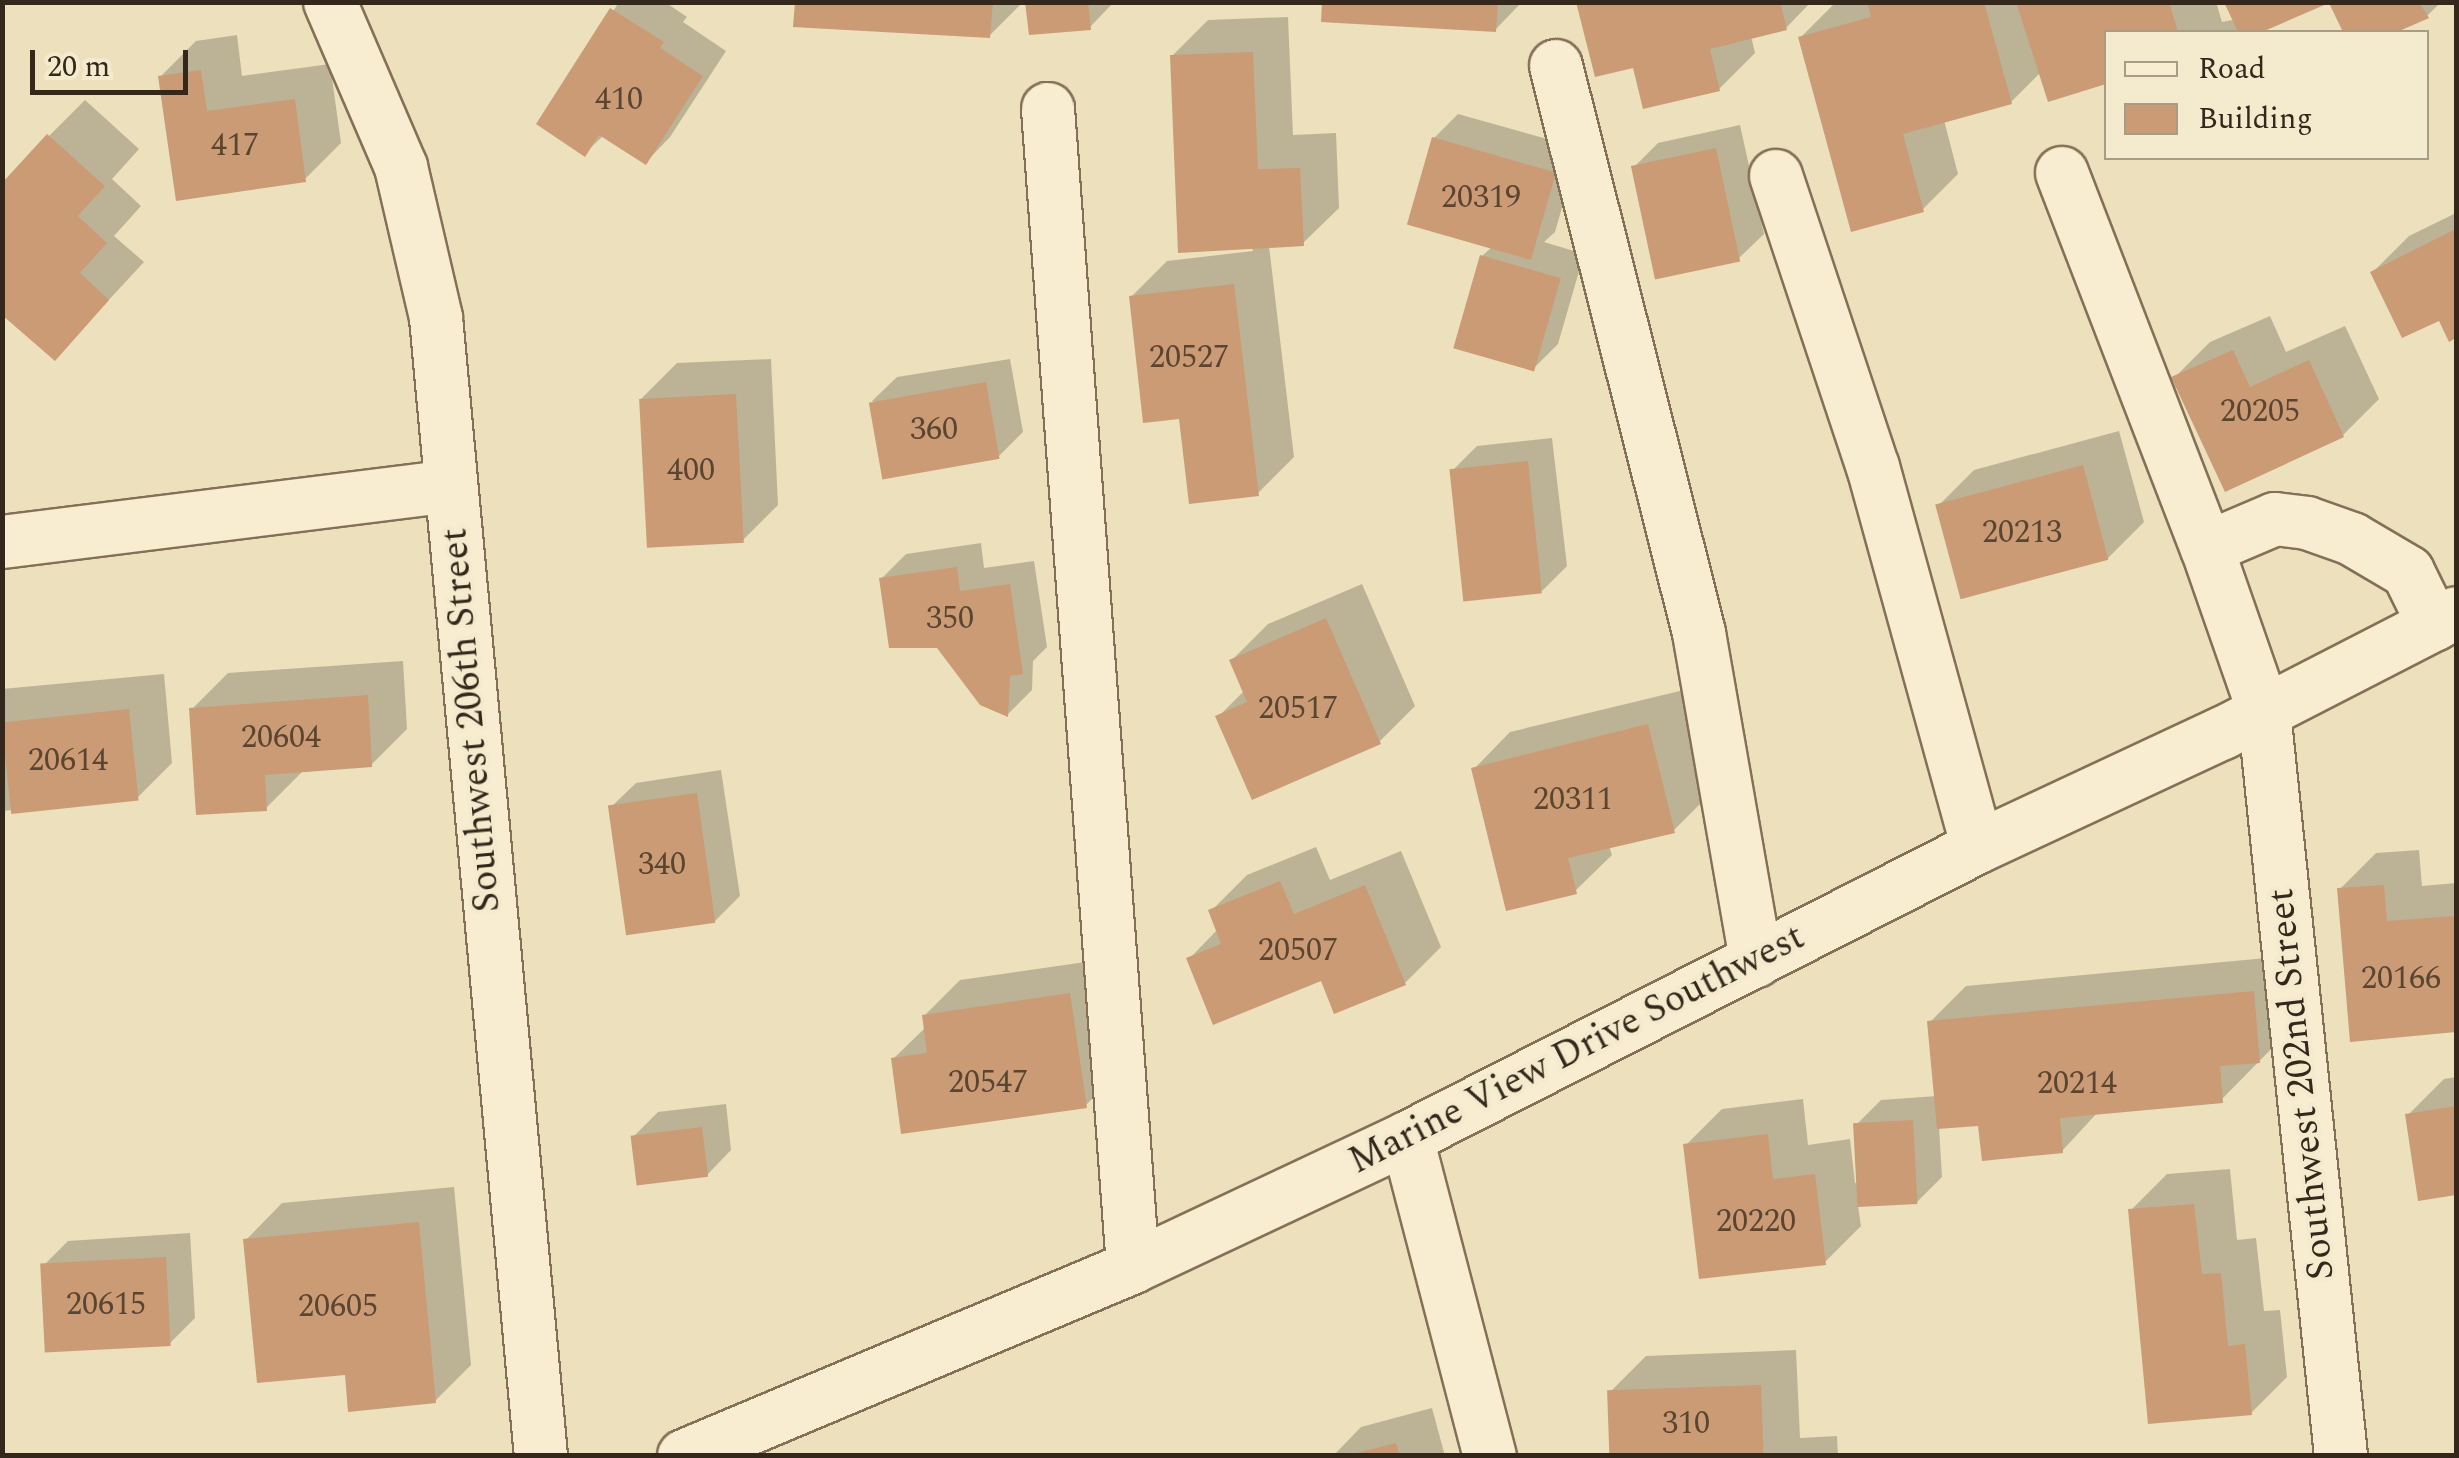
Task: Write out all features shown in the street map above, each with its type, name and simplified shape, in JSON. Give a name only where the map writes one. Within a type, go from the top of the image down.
[{"type":"street","name":"Southwest 206th Street","points":[[330,2],[401,167],[436,318],[542,1456]]},
{"type":"street","points":[[1556,66],[1698,634],[1756,960]]},
{"type":"street","points":[[1048,110],[1133,1266]]},
{"type":"street","name":"Southwest 202nd Street","points":[[2062,173],[2207,548],[2264,712],[2341,1456]]},
{"type":"street","points":[[1776,176],[1873,467],[1978,847]]},
{"type":"street","points":[[2,542],[450,486]]},
{"type":"street","points":[[2207,548],[2275,519],[2308,523],[2352,539],[2408,572],[2445,619]]},
{"type":"street","name":"Marine View Drive Southwest","points":[[684,1456],[1133,1266],[1408,1138],[1978,847],[2264,712],[2445,619]]},
{"type":"street","points":[[1408,1138],[1490,1456]]},
{"type":"building","points":[[795,2],[993,2],[990,38],[793,27]]},
{"type":"building","points":[[1025,2],[1088,2],[1091,30],[1029,35]]},
{"type":"building","points":[[1322,2],[1498,2],[1496,32],[1321,22]]},
{"type":"building","points":[[1576,2],[1780,2],[1787,30],[1710,49],[1720,91],[1643,109],[1633,68],[1595,77]]},
{"type":"building","points":[[1867,2],[1984,2],[2012,104],[1903,134],[1924,212],[1851,232],[1798,37],[1871,17]]},
{"type":"building","points":[[2016,2],[2169,2],[2177,30],[2104,30],[2104,85],[2048,102]]},
{"type":"building","points":[[2224,2],[2419,2],[2429,18],[2402,30],[2342,30],[2329,3],[2267,30],[2237,30]]},
{"type":"building","points":[[610,8],[664,42],[660,48],[703,76],[646,165],[599,135],[585,157],[536,124]]},
{"type":"building","points":[[1253,52],[1258,169],[1300,168],[1304,246],[1178,253],[1170,55]]},
{"type":"building","points":[[201,70],[207,111],[295,99],[306,182],[176,201],[158,76]]},
{"type":"building","points":[[47,134],[105,186],[78,216],[107,243],[80,273],[109,300],[55,361],[2,315],[2,183]]},
{"type":"building","points":[[1432,137],[1556,173],[1531,260],[1407,224]]},
{"type":"building","points":[[1716,148],[1740,261],[1655,280],[1631,166]]},
{"type":"building","points":[[2456,229],[2456,338],[2449,342],[2439,321],[2402,338],[2370,272]]},
{"type":"building","points":[[1480,255],[1561,278],[1534,371],[1453,348]]},
{"type":"building","points":[[1234,284],[1259,496],[1189,504],[1179,419],[1143,423],[1129,296]]},
{"type":"building","points":[[2233,350],[2250,387],[2309,360],[2344,437],[2225,492],[2171,377]]},
{"type":"building","points":[[986,382],[1000,459],[882,479],[869,403]]},
{"type":"building","points":[[736,394],[744,543],[647,548],[639,399]]},
{"type":"building","points":[[1528,461],[1542,593],[1463,602],[1449,469]]},
{"type":"building","points":[[2083,465],[2108,560],[1961,599],[1935,505]]},
{"type":"building","points":[[957,567],[960,591],[1010,584],[1023,674],[1010,676],[1008,717],[980,705],[937,648],[889,648],[879,578]]},
{"type":"building","points":[[1326,618],[1381,744],[1252,800],[1215,716],[1247,702],[1229,660]]},
{"type":"building","points":[[368,695],[372,767],[265,775],[267,811],[196,815],[189,708]]},
{"type":"building","points":[[129,709],[139,800],[11,814],[2,722]]},
{"type":"building","points":[[1648,724],[1675,833],[1568,858],[1577,894],[1506,911],[1471,768]]},
{"type":"building","points":[[697,793],[715,923],[626,935],[608,806]]},
{"type":"building","points":[[1280,881],[1294,914],[1365,885],[1406,985],[1334,1014],[1321,981],[1213,1025],[1186,958],[1221,944],[1208,910]]},
{"type":"building","points":[[2384,885],[2387,921],[2456,916],[2456,1032],[2350,1042],[2337,888]]},
{"type":"building","points":[[2254,991],[2260,1063],[2220,1066],[2223,1103],[2060,1118],[2063,1153],[1982,1161],[1978,1126],[1937,1129],[1927,1021]]},
{"type":"building","points":[[1070,993],[1087,1108],[901,1134],[891,1058],[927,1053],[922,1015]]},
{"type":"building","points":[[2456,1106],[2456,1195],[2418,1201],[2405,1114]]},
{"type":"building","points":[[1913,1120],[1917,1204],[1857,1207],[1853,1123]]},
{"type":"building","points":[[702,1127],[708,1177],[637,1185],[631,1136]]},
{"type":"building","points":[[1768,1134],[1773,1179],[1815,1174],[1826,1265],[1699,1279],[1683,1144]]},
{"type":"building","points":[[2194,1204],[2202,1274],[2221,1273],[2228,1346],[2245,1344],[2252,1415],[2148,1424],[2128,1209]]},
{"type":"building","points":[[419,1222],[436,1403],[348,1412],[345,1375],[257,1383],[243,1239]]},
{"type":"building","points":[[166,1257],[171,1346],[45,1352],[40,1264]]},
{"type":"building","points":[[1761,1385],[1763,1456],[1609,1456],[1607,1390]]},
{"type":"building","points":[[1396,1443],[1400,1456],[1353,1456],[1353,1454]]}]
